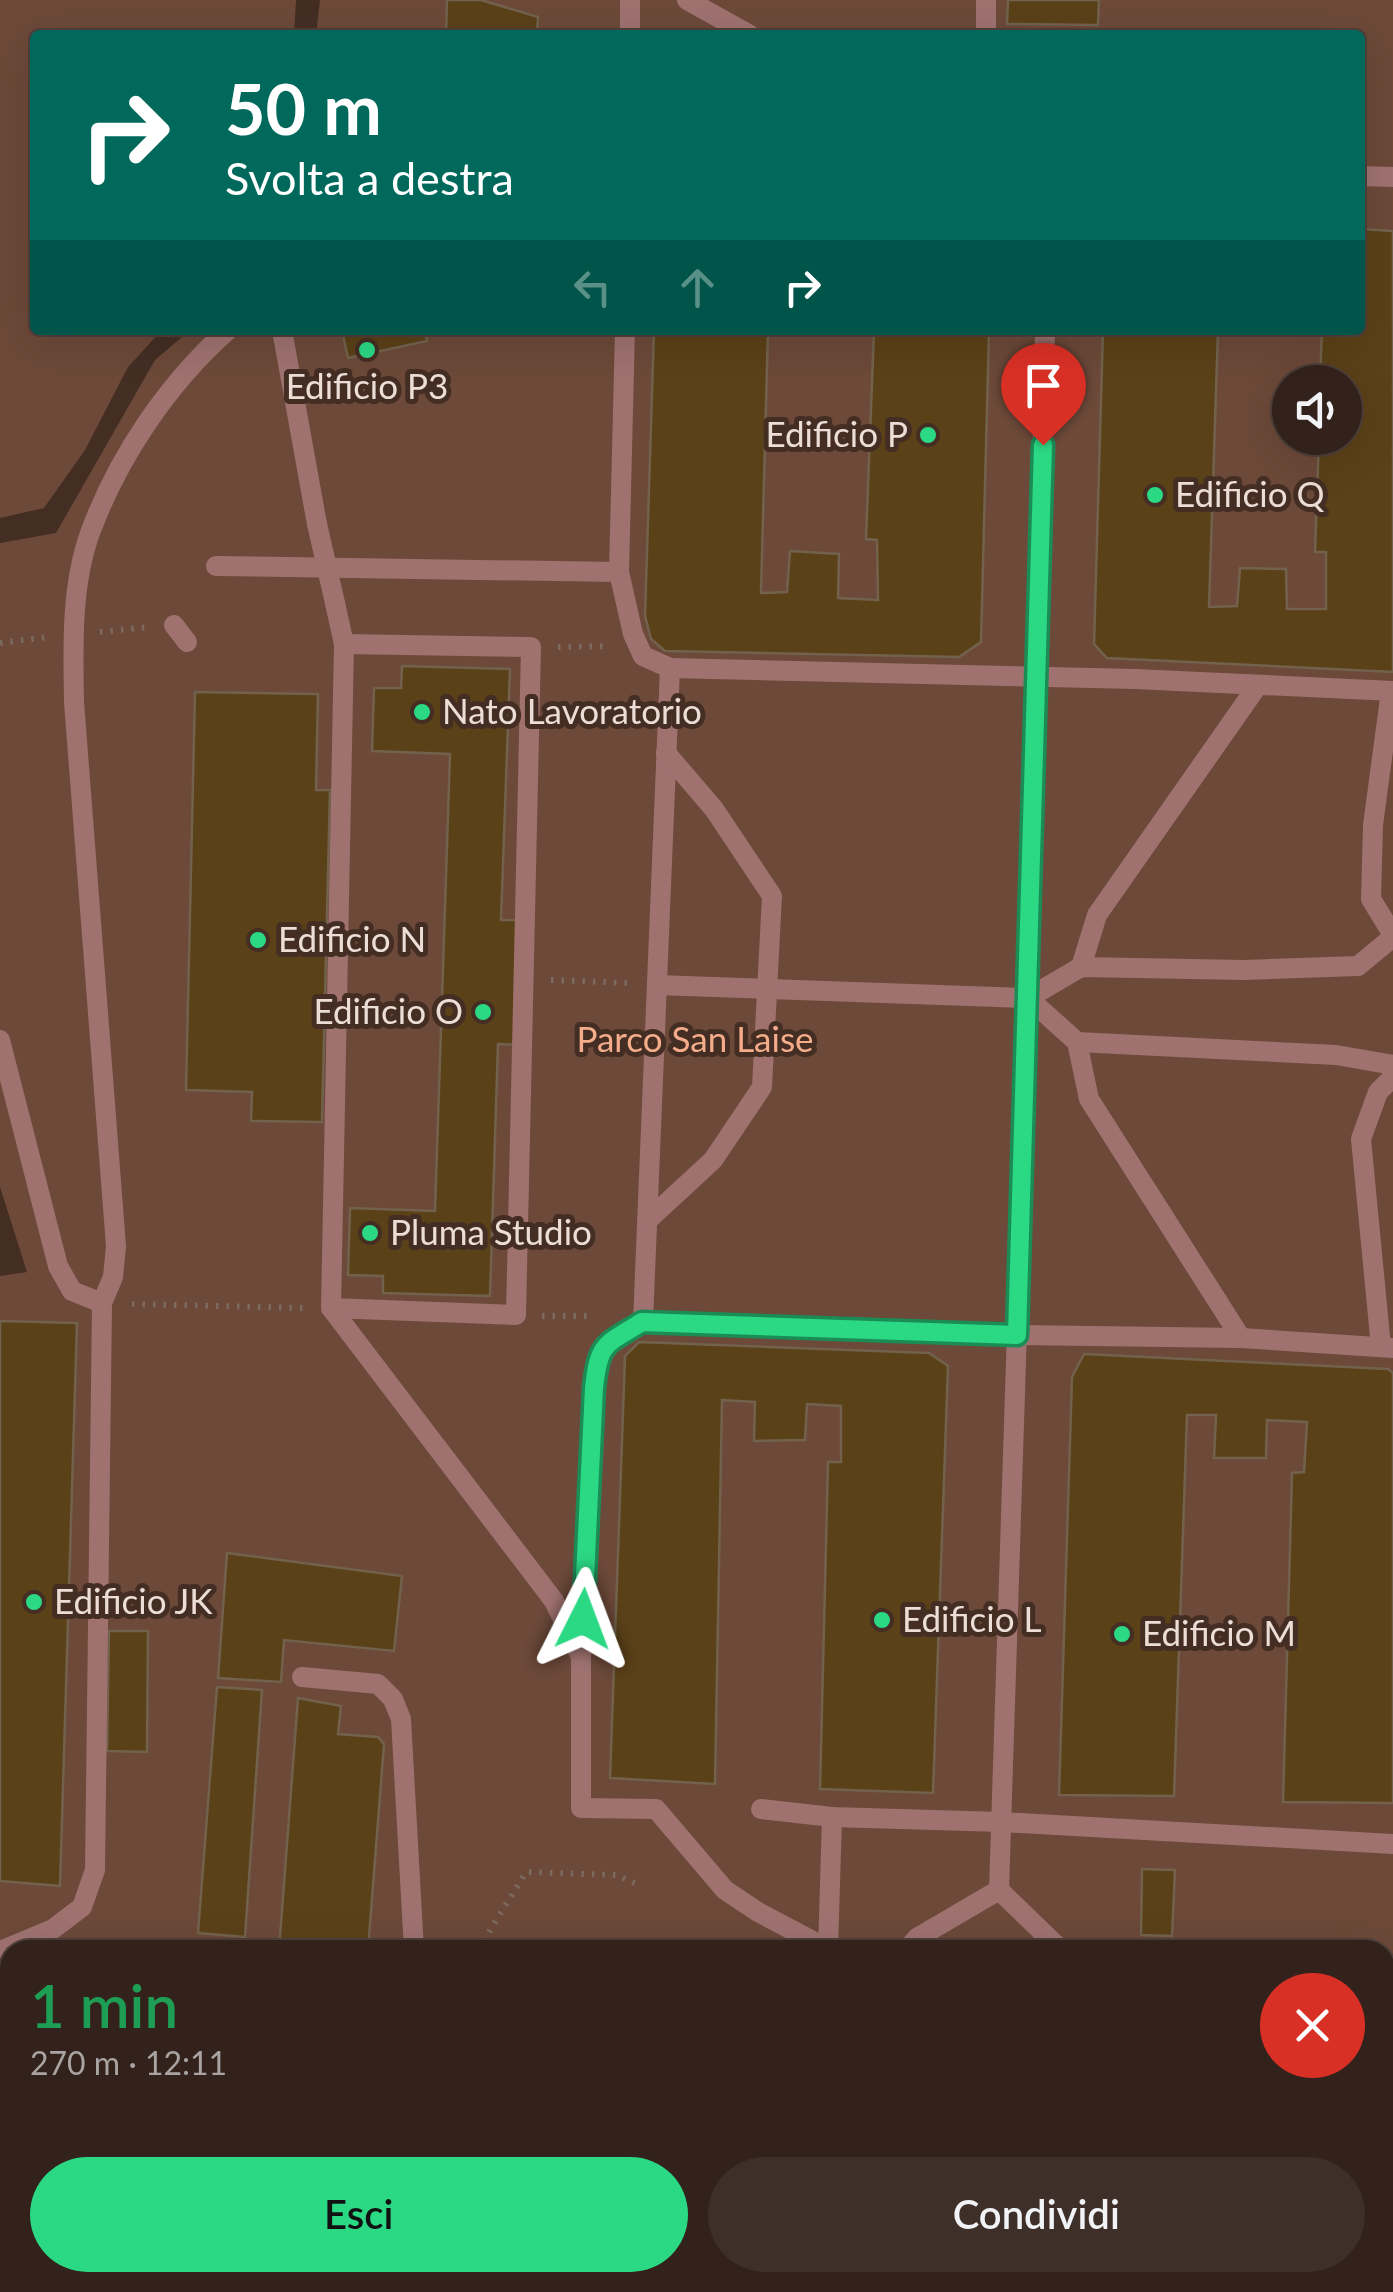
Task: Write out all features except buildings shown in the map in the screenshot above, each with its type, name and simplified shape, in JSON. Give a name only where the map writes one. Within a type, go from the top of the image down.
[{"type":"street","points":[[630,0],[630,30]]},
{"type":"street","points":[[687,0],[741,30]]},
{"type":"street","points":[[986,0],[986,30]]},
{"type":"street","points":[[1365,176],[1393,177]]},
{"type":"street","points":[[27,1940],[54,1929],[82,1908],[96,1870],[102,1303],[113,1278],[116,1246],[74,702],[73,634],[90,535],[139,435],[175,386],[223,335]]},
{"type":"street","points":[[283,335],[317,524],[344,644],[331,1308],[554,1601],[581,1657]]},
{"type":"street","points":[[625,335],[619,572],[633,634],[643,656],[670,668],[1038,676],[1392,691],[1374,825],[1372,899],[1393,936],[1358,966],[1244,970],[1081,967],[1028,998],[657,985]]},
{"type":"street","points":[[1045,335],[1038,676],[999,1890],[1052,1940]]},
{"type":"street","points":[[216,566],[619,572]]},
{"type":"street","points":[[331,1308],[516,1315],[532,647],[344,644]]},
{"type":"street","points":[[642,1322],[670,668]]},
{"type":"street","points":[[1081,967],[1097,915],[1258,685]]},
{"type":"street","points":[[647,1221],[713,1160],[762,1087],[772,896],[714,809],[666,753]]},
{"type":"street","points":[[1028,998],[1077,1042],[1089,1099],[1242,1338]]},
{"type":"street","points":[[0,1040],[58,1266],[72,1291],[102,1303]]},
{"type":"street","points":[[1077,1042],[1336,1055],[1393,1065]]},
{"type":"street","points":[[812,1940],[725,1890],[656,1809],[580,1808],[581,1657],[597,1362],[604,1344],[642,1322],[1242,1338],[1387,1347],[1361,1139],[1378,1092],[1393,1077]]},
{"type":"street","points":[[302,1677],[378,1684],[393,1699],[401,1719],[413,1940]]},
{"type":"street","points":[[761,1809],[832,1817],[1002,1822],[1393,1844]]},
{"type":"street","points":[[829,1940],[832,1817]]},
{"type":"street","points":[[914,1940],[999,1890]]},
{"type":"path","points":[[532,647],[609,646]]},
{"type":"path","points":[[525,979],[657,985]]},
{"type":"path","points":[[102,1303],[331,1308]]},
{"type":"path","points":[[516,1315],[587,1316]]},
{"type":"path","points":[[484,1940],[526,1872],[616,1875],[636,1883]]},
{"type":"green space","points":[[0,0],[296,0],[294,30],[30,30],[30,335],[157,335],[128,367],[85,450],[44,508],[0,518]]},
{"type":"green space","name":"Parco San Laise","points":[[320,0],[1393,0],[1393,1940],[0,1940],[0,1276],[27,1272],[0,1187],[0,543],[56,533],[155,360],[184,335],[1365,335],[1365,30],[317,30]]},
{"type":"place","name":"Edificio P3","points":[[367,350]]},
{"type":"place","name":"Edificio P","points":[[928,435]]},
{"type":"place","name":"Edificio Q","points":[[1155,495]]},
{"type":"place","name":"Nato Lavoratorio","points":[[422,712]]},
{"type":"place","name":"Edificio N","points":[[258,940]]},
{"type":"place","name":"Edificio O","points":[[483,1012]]},
{"type":"place","name":"Pluma Studio","points":[[370,1233]]},
{"type":"place","name":"Edificio JK","points":[[34,1602]]},
{"type":"place","name":"Edificio L","points":[[882,1620]]},
{"type":"place","name":"Edificio M","points":[[1122,1634]]},
{"type":"route","points":[[583,1619],[594,1388],[604,1344],[642,1322],[1017,1335],[1043,445]]}]
